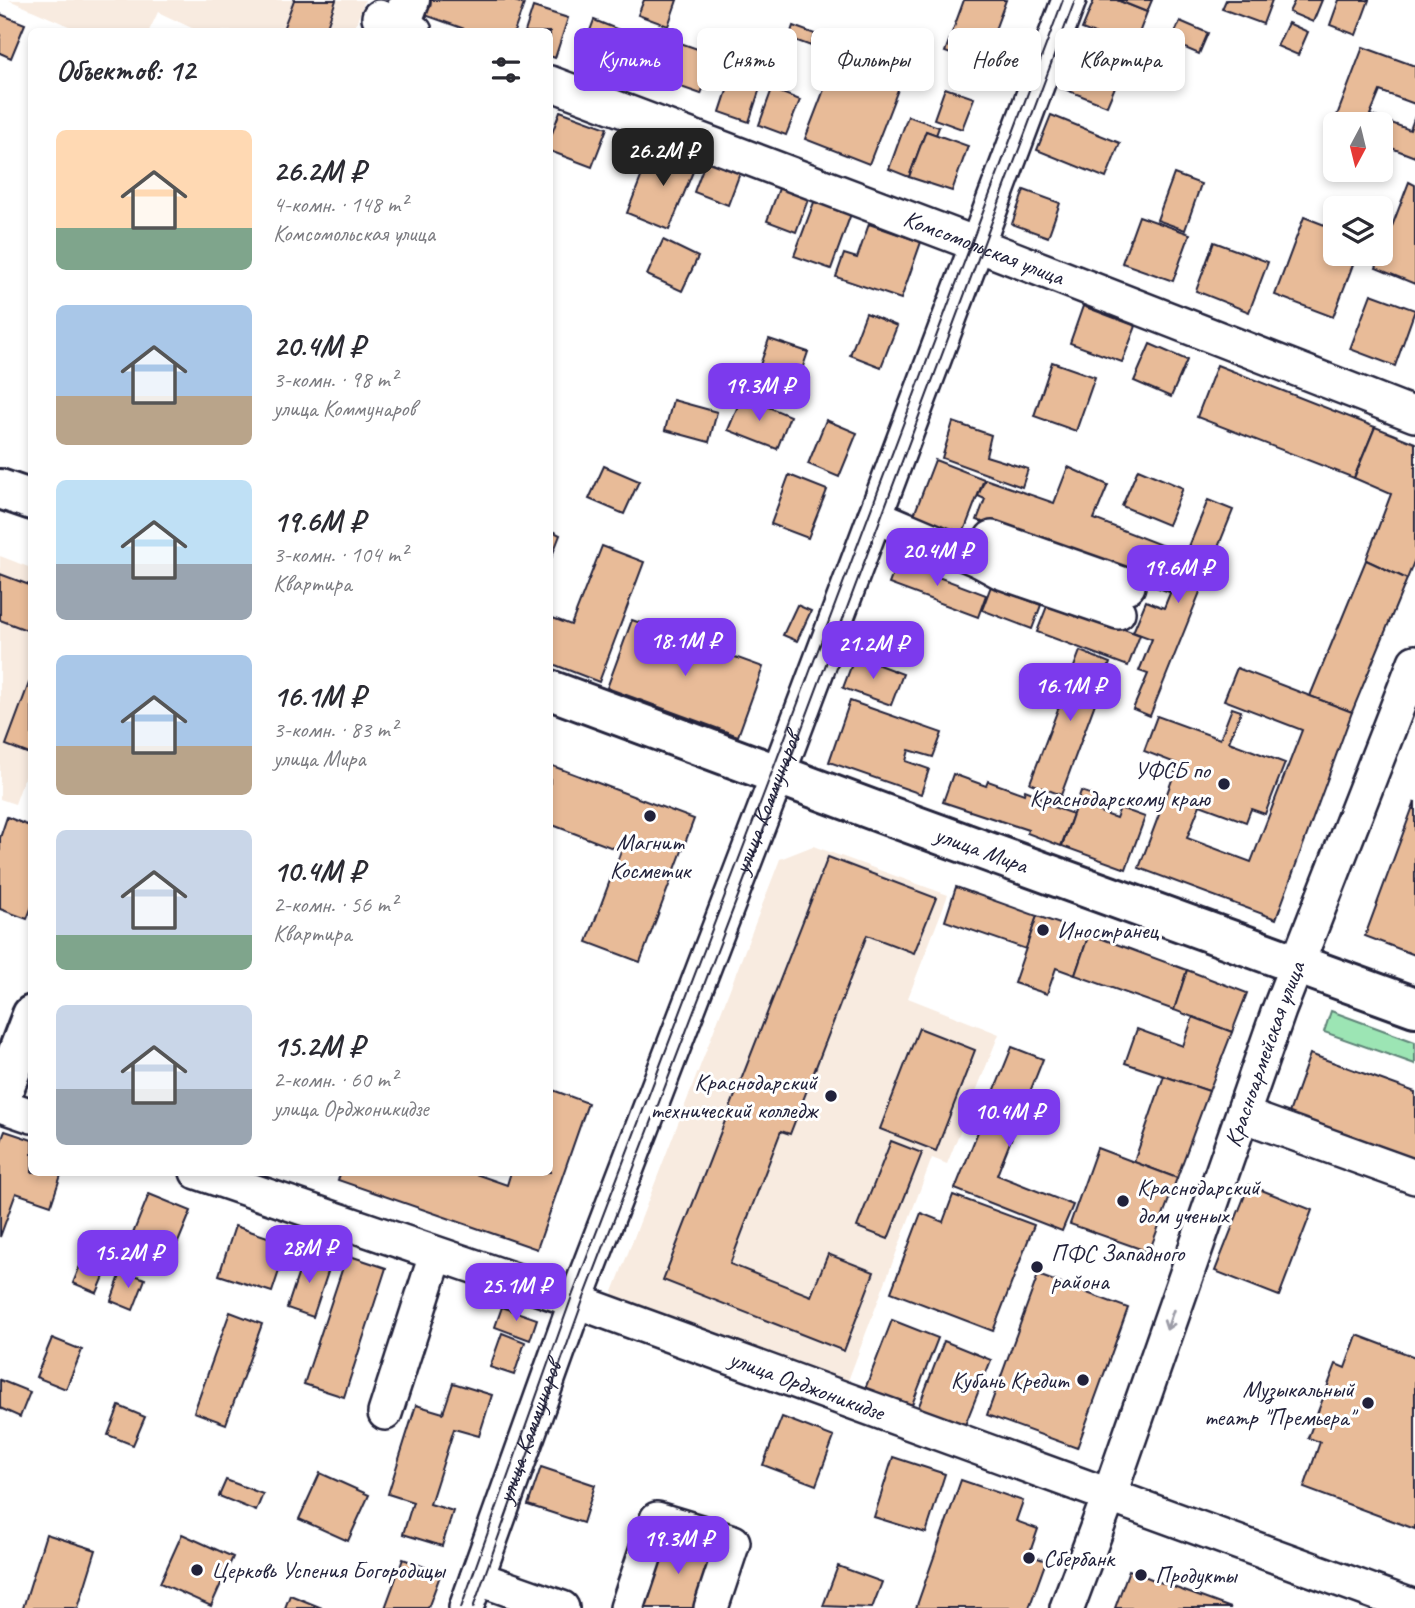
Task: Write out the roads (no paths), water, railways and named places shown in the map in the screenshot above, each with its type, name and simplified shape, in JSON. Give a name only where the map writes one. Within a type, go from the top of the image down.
[{"type":"main road","points":[[0,489],[28,499]]},
{"type":"main road","name":"улица Мира","points":[[553,691],[775,782],[1294,971],[1415,1007]]},
{"type":"main road","points":[[0,1099],[28,1026]]},
{"type":"street","name":"улица Коммунаров","points":[[472,1593],[576,1301],[775,782],[1069,0]]},
{"type":"street","name":"Комсомольская улица","points":[[553,84],[1415,415]]},
{"type":"street","points":[[0,507],[28,518]]},
{"type":"street","points":[[875,516],[1001,572],[1123,599]]},
{"type":"street","name":"Красноармейская улица","points":[[1067,1608],[1294,971],[1415,662]]},
{"type":"street","name":"улица Мира","points":[[553,708],[775,782]]},
{"type":"street","name":"улица Мира","points":[[1294,971],[1415,1023]]},
{"type":"street","points":[[0,1105],[28,1115]]},
{"type":"street","points":[[1242,1115],[1415,1177]]},
{"type":"street","name":"улица Орджоникидзе","points":[[209,1176],[576,1301],[1415,1607]]},
{"type":"street","points":[[385,1413],[436,1255]]},
{"type":"street","points":[[627,1608],[656,1519],[733,1542],[711,1608]]},
{"type":"street","points":[[472,1593],[562,1608]]},
{"type":"tram line","points":[[461,1608],[571,1299],[1063,0]]},
{"type":"tram line","points":[[473,1608],[582,1303],[778,792],[1075,0]]},
{"type":"place","name":"УФСБ по Краснодарскому краю","points":[[1224,784]]},
{"type":"place","name":"Магнит Косметик","points":[[650,816]]},
{"type":"place","name":"Иностранец","points":[[1043,930]]},
{"type":"place","name":"Краснодарский технический колледж","points":[[831,1096]]},
{"type":"place","name":"Краснодарский дом ученых","points":[[1123,1201]]},
{"type":"place","name":"ПФС Западного района","points":[[1037,1267]]},
{"type":"place","name":"Кубань Кредит","points":[[1083,1380]]},
{"type":"place","name":"Музыкальный театр \"Премьера\"","points":[[1368,1403]]},
{"type":"place","name":"Сбербанк","points":[[1029,1558]]},
{"type":"place","name":"Церковь Успения Богородицы","points":[[197,1570]]},
{"type":"place","name":"Продукты","points":[[1141,1575]]}]
